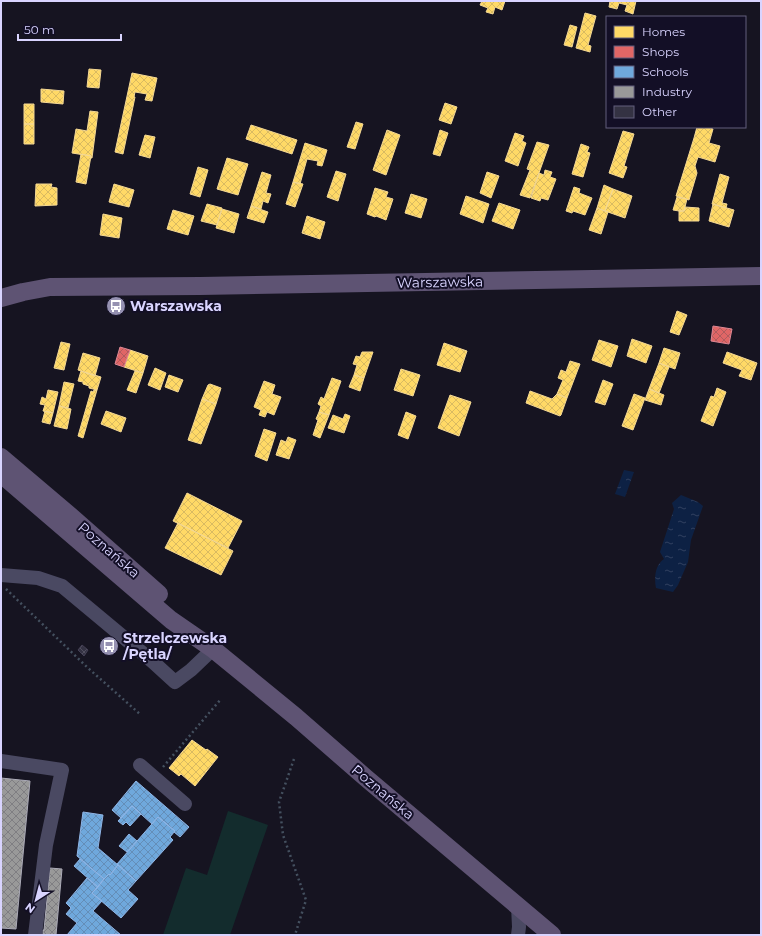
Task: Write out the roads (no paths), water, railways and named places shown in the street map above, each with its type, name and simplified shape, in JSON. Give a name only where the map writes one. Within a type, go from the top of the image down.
[{"type":"main road","name":"Warszawska","points":[[1,298],[50,287],[200,286],[761,276]]},
{"type":"main road","name":"Poznańska","points":[[1,457],[178,611],[213,649]]},
{"type":"main road","name":"Poznańska","points":[[1,474],[171,620],[213,649],[296,717],[552,935]]},
{"type":"street","points":[[1,575],[38,578],[62,586],[175,682],[191,670],[213,649]]},
{"type":"street","points":[[1,761],[62,770],[46,845],[35,935]]},
{"type":"street","points":[[140,766],[185,804]]},
{"type":"street","points":[[518,906],[518,935]]},
{"type":"water","points":[[624,470],[634,472],[625,497],[615,494]]},
{"type":"water","points":[[681,495],[698,502],[703,506],[691,540],[688,562],[678,585],[673,592],[656,588],[655,576],[657,568],[664,559],[660,552],[674,509],[672,503]]},
{"type":"place","name":"Warszawska","points":[[116,306]]},
{"type":"place","name":"Strzelczewska /Pętla/","points":[[109,646]]}]
